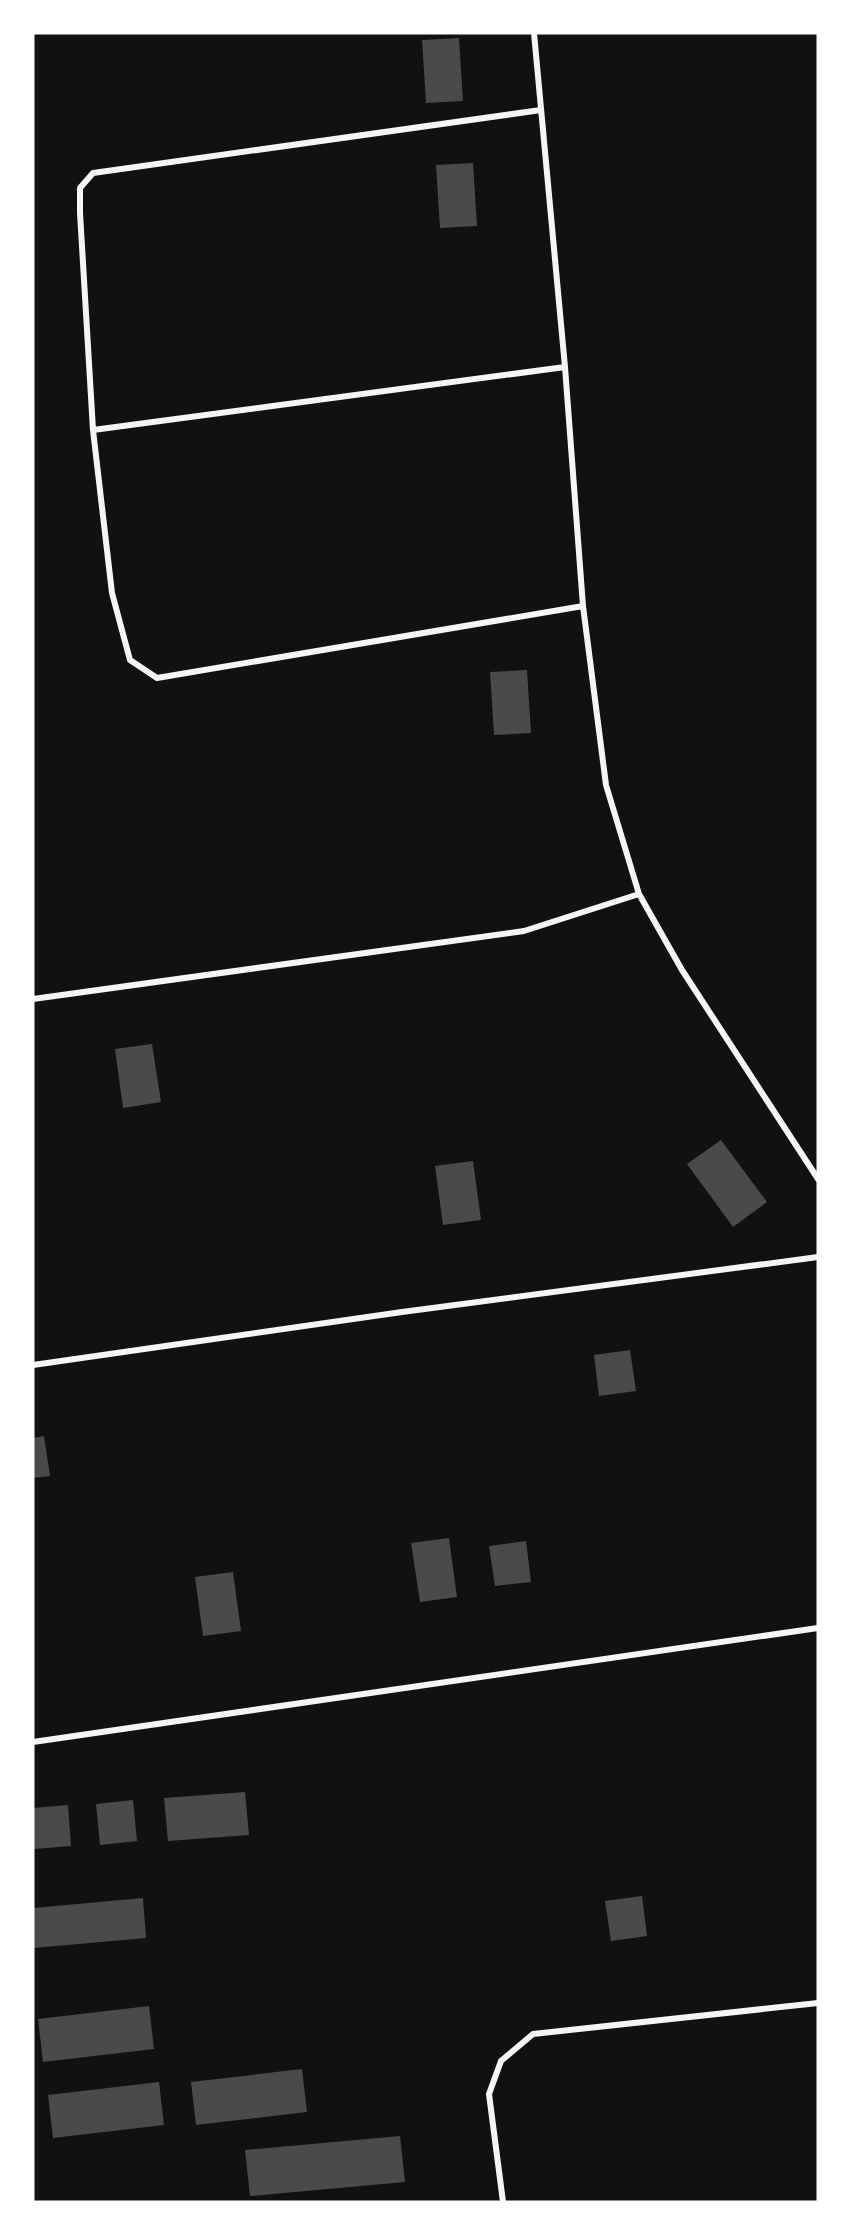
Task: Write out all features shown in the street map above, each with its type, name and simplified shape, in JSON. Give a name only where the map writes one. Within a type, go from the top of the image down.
[{"type":"street","points":[[534,33],[565,367],[584,606],[606,785],[639,894],[682,970],[818,1179]]},
{"type":"street","points":[[541,110],[93,173],[80,188],[93,430],[112,593],[130,660],[158,678],[584,606]]},
{"type":"street","points":[[93,430],[565,367]]},
{"type":"street","points":[[33,999],[524,931],[639,894]]},
{"type":"street","points":[[33,1365],[414,1310],[818,1257]]},
{"type":"street","points":[[33,1742],[818,1628]]},
{"type":"street","points":[[503,2202],[489,2094],[501,2061],[533,2034],[818,2003]]},
{"type":"building","points":[[459,38],[463,101],[426,103],[422,40]]},
{"type":"building","points":[[473,163],[477,226],[440,228],[436,165]]},
{"type":"building","points":[[527,670],[531,733],[494,735],[490,672]]},
{"type":"building","points":[[152,1044],[161,1102],[123,1108],[115,1049]]},
{"type":"building","points":[[721,1140],[767,1202],[733,1227],[687,1164]]},
{"type":"building","points":[[473,1161],[481,1220],[443,1225],[435,1166]]},
{"type":"building","points":[[630,1350],[636,1391],[599,1396],[594,1355]]},
{"type":"building","points":[[44,1436],[50,1476],[33,1478],[33,1438]]},
{"type":"building","points":[[449,1538],[457,1597],[420,1602],[411,1543]]},
{"type":"building","points":[[526,1541],[531,1582],[495,1586],[489,1546]]},
{"type":"building","points":[[233,1572],[241,1631],[203,1636],[195,1577]]},
{"type":"building","points":[[245,1792],[249,1835],[168,1841],[164,1798]]},
{"type":"building","points":[[133,1800],[137,1841],[100,1845],[96,1804]]},
{"type":"building","points":[[68,1805],[71,1846],[34,1849],[33,1808]]},
{"type":"building","points":[[642,1896],[647,1936],[611,1941],[605,1901]]},
{"type":"building","points":[[143,1898],[146,1938],[33,1948],[33,1908]]},
{"type":"building","points":[[149,2006],[154,2049],[43,2062],[38,2019]]},
{"type":"building","points":[[302,2069],[307,2112],[196,2125],[191,2082]]},
{"type":"building","points":[[159,2082],[164,2125],[53,2138],[48,2095]]},
{"type":"building","points":[[400,2136],[405,2182],[250,2196],[245,2150]]}]
